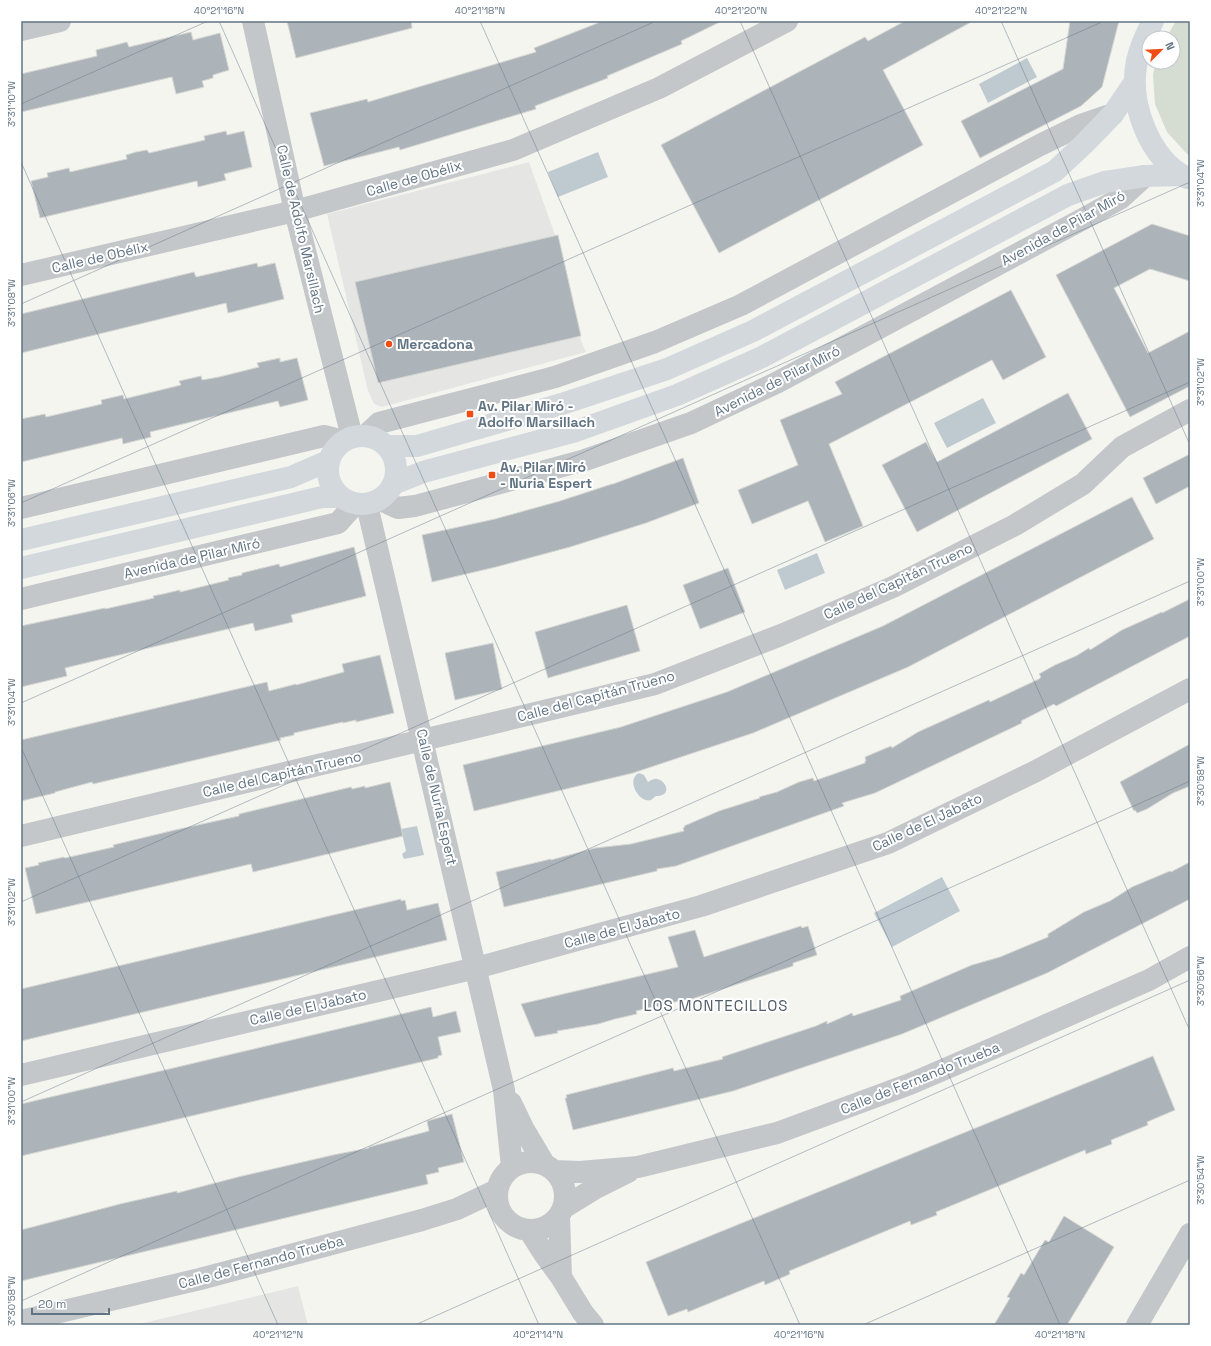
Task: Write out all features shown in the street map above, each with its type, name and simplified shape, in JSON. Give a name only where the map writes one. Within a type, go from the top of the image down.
[{"type":"street","points":[[21,30],[60,21]]},
{"type":"street","name":"Calle de Adolfo Marsillach","points":[[253,21],[295,211],[353,438]]},
{"type":"street","name":"Calle de Obélix","points":[[21,275],[295,211],[513,150],[659,88],[787,21]]},
{"type":"street","points":[[1153,21],[1142,42],[1137,62],[1134,84],[1139,113],[1146,133],[1159,154],[1185,177]]},
{"type":"street","points":[[386,446],[417,446],[565,403],[667,369],[752,331],[1054,171],[1084,144],[1113,114],[1134,84]]},
{"type":"street","points":[[21,508],[324,436],[353,438],[377,439],[386,446],[394,457],[396,471],[367,498],[331,486],[327,474],[328,461],[334,450],[353,438],[379,423],[555,377],[655,342],[734,308],[1040,145],[1081,125],[1113,114]]},
{"type":"street","name":"Avenida de Pilar Miró","points":[[21,568],[303,501],[322,498],[367,498],[398,508],[415,506],[585,460],[691,423],[778,382],[1121,198],[1145,176]]},
{"type":"street","name":"Avenida de Pilar Miró","points":[[21,599],[338,523],[367,498],[423,472],[576,431],[677,395],[762,356],[1068,195],[1106,182],[1145,176],[1185,177]]},
{"type":"street","name":"Calle del Capitán Trueno","points":[[21,836],[655,684],[788,632],[893,587],[1015,524],[1083,484],[1122,447],[1190,410]]},
{"type":"street","points":[[21,540],[291,477],[328,461]]},
{"type":"street","name":"Calle de Nuria Espert","points":[[367,498],[504,1090],[512,1167]]},
{"type":"street","name":"Calle de El Jabato","points":[[21,1075],[476,968],[700,906],[888,843],[1036,771],[1190,689]]},
{"type":"street","name":"Calle de Fernando Trueba","points":[[550,1168],[580,1172],[638,1168],[777,1133],[910,1084],[1149,980],[1190,957]]},
{"type":"street","name":"Calle de Nuria Espert","points":[[504,1090],[523,1128],[550,1168]]},
{"type":"street","points":[[561,1212],[551,1223],[541,1229],[529,1230],[518,1228],[508,1222],[501,1212],[497,1202],[497,1190],[500,1181],[505,1173],[512,1167],[523,1162],[534,1162],[550,1168],[561,1179],[565,1198],[561,1212],[562,1277]]},
{"type":"street","name":"Calle de Fernando Trueba","points":[[561,1212],[594,1190],[638,1168]]},
{"type":"street","name":"Calle de Fernando Trueba","points":[[21,1321],[200,1279],[422,1220],[457,1209],[497,1190]]},
{"type":"street","points":[[529,1230],[545,1255],[562,1277],[583,1313],[593,1325]]},
{"type":"street","points":[[1137,1325],[1190,1234]]},
{"type":"shaded area","points":[[1176,21],[1190,21],[1190,156],[1167,132],[1155,104],[1153,75],[1154,70],[1181,70],[1181,30],[1171,30]]},
{"type":"shaded area","points":[[1027,58],[1037,77],[988,103],[979,84]]},
{"type":"shaded area","points":[[598,152],[608,177],[558,197],[548,172]]},
{"type":"shaded area","points":[[529,162],[557,240],[580,338],[586,352],[382,407],[374,404],[368,391],[327,214]]},
{"type":"shaded area","points":[[983,398],[996,423],[947,448],[934,423]]},
{"type":"shaded area","points":[[817,553],[825,573],[785,590],[777,570]]},
{"type":"shaded area","points":[[639,773],[644,775],[648,782],[656,779],[663,782],[666,788],[665,793],[656,796],[651,800],[647,800],[639,795],[633,781],[635,776]]},
{"type":"shaded area","points":[[417,826],[424,855],[404,859],[402,854],[406,851],[401,829]]},
{"type":"shaded area","points":[[942,877],[960,911],[892,947],[874,913]]},
{"type":"shaded area","points":[[298,1286],[308,1325],[135,1325],[261,1295]]},
{"type":"building","points":[[287,21],[411,21],[412,28],[296,58]]},
{"type":"building","points":[[603,21],[722,21],[681,41],[682,44],[607,76],[608,78],[535,106],[536,109],[400,150],[399,147],[324,166],[310,113],[367,99],[368,102],[536,52],[534,48]]},
{"type":"building","points":[[905,21],[973,21],[883,70],[923,145],[719,253],[661,145],[865,37],[868,41]]},
{"type":"building","points":[[1070,21],[1119,21],[1102,87],[1081,106],[980,158],[961,121],[1063,69]]},
{"type":"building","points":[[191,32],[193,40],[220,33],[229,70],[213,75],[213,78],[202,81],[204,87],[176,94],[172,77],[21,112],[21,74],[97,56],[96,50],[127,42],[129,47]]},
{"type":"building","points":[[226,131],[227,135],[244,131],[252,167],[224,174],[226,180],[198,187],[197,181],[40,218],[31,181],[48,177],[47,173],[69,168],[70,172],[127,159],[126,155],[136,152],[147,150],[149,153],[205,140],[204,136]]},
{"type":"building","points":[[1152,224],[1190,236],[1190,281],[1150,269],[1114,288],[1148,353],[1190,331],[1190,386],[1130,417],[1056,275]]},
{"type":"building","points":[[558,235],[581,336],[378,383],[355,282]]},
{"type":"building","points":[[257,263],[258,267],[275,263],[284,299],[228,313],[226,303],[21,353],[21,314],[194,272],[196,277]]},
{"type":"building","points":[[1011,290],[1046,357],[1003,380],[992,360],[829,444],[863,526],[825,542],[808,501],[752,524],[738,490],[798,465],[780,420],[842,394],[835,382]]},
{"type":"building","points":[[280,358],[280,362],[297,358],[308,400],[280,407],[278,401],[150,432],[151,437],[123,444],[122,438],[21,462],[21,419],[45,414],[46,417],[102,404],[101,400],[123,395],[124,399],[181,385],[179,381],[201,376],[202,380],[219,377],[259,367],[257,363]]},
{"type":"building","points":[[1068,393],[1092,439],[917,532],[882,465],[926,442],[937,462]]},
{"type":"building","points":[[1190,454],[1190,486],[1156,504],[1143,478]]},
{"type":"building","points":[[683,458],[699,503],[646,523],[570,547],[432,582],[422,535],[495,519],[560,501],[613,484]]},
{"type":"building","points":[[1132,497],[1154,539],[908,667],[753,733],[633,773],[474,811],[463,765],[621,727],[727,692],[883,626]]},
{"type":"building","points":[[354,547],[366,596],[291,615],[293,622],[255,631],[253,623],[65,668],[67,676],[21,687],[21,626],[154,598],[153,596],[180,590],[180,592],[229,580],[228,578],[242,575],[242,573],[279,564],[280,567]]},
{"type":"building","points":[[728,568],[745,612],[700,629],[683,585]]},
{"type":"building","points":[[1190,599],[1190,636],[1056,706],[1054,704],[1021,721],[1022,723],[875,793],[842,803],[844,806],[676,866],[657,869],[657,871],[504,907],[496,872],[551,860],[595,848],[631,844],[684,831],[684,826],[719,811],[777,792],[799,782],[813,778],[814,781],[865,763],[865,757],[891,746],[892,748],[918,732],[989,700],[990,702],[1039,679],[1041,677],[1039,674],[1055,665],[1076,656],[1089,648],[1090,650],[1122,630]]},
{"type":"building","points":[[627,605],[640,651],[548,678],[535,632]]},
{"type":"building","points":[[493,643],[502,689],[455,700],[445,653]]},
{"type":"building","points":[[380,655],[394,713],[356,722],[356,720],[343,722],[294,733],[294,735],[280,738],[281,740],[93,784],[92,782],[21,801],[21,740],[267,682],[269,691],[296,685],[344,672],[342,664]]},
{"type":"building","points":[[1190,744],[1190,786],[1173,793],[1147,809],[1137,813],[1135,810],[1134,811],[1120,782]]},
{"type":"building","points":[[390,782],[403,836],[253,872],[251,864],[36,914],[25,868],[39,865],[38,863],[114,847],[113,845],[239,816],[239,814],[351,787],[352,789],[365,786],[365,788]]},
{"type":"building","points":[[1190,862],[1190,899],[1047,973],[902,1034],[733,1091],[573,1130],[565,1098],[567,1098],[566,1095],[673,1068],[674,1071],[723,1059],[722,1057],[827,1021],[827,1024],[852,1013],[853,1016],[901,1000],[900,996],[972,965],[1000,957],[1048,937],[1048,934],[1084,912],[1110,901],[1132,887],[1170,871],[1171,872]]},
{"type":"building","points":[[401,899],[401,901],[405,900],[407,910],[438,903],[447,940],[21,1041],[21,989]]},
{"type":"building","points":[[801,926],[802,928],[808,926],[817,955],[793,963],[793,966],[689,1000],[636,1011],[637,1014],[598,1024],[557,1031],[558,1033],[535,1037],[521,1004],[678,967],[668,937],[695,930],[704,957]]},
{"type":"building","points":[[431,1007],[433,1017],[456,1011],[461,1032],[438,1037],[442,1055],[438,1056],[438,1058],[21,1156],[21,1104]]},
{"type":"building","points":[[1153,1056],[1175,1110],[1147,1122],[1148,1125],[1111,1140],[1112,1144],[1086,1154],[1085,1150],[936,1212],[937,1215],[911,1225],[910,1221],[789,1271],[790,1274],[765,1285],[764,1281],[688,1312],[687,1309],[668,1316],[646,1262]]},
{"type":"building","points":[[452,1114],[464,1162],[438,1168],[439,1172],[426,1175],[428,1184],[21,1281],[21,1230],[120,1204],[177,1191],[177,1193],[238,1177],[369,1148],[429,1131],[427,1121]]},
{"type":"building","points":[[1064,1216],[1114,1247],[1067,1325],[994,1325],[1010,1298],[1007,1297],[1021,1273],[1024,1275],[1045,1240],[1049,1242]]},
{"type":"place","name":"Mercadona","points":[[389,344]]},
{"type":"place","name":"Av. Pilar Miró - Adolfo Marsillach","points":[[470,414]]},
{"type":"place","name":"Av. Pilar Miró - Nuria Espert","points":[[492,475]]},
{"type":"district","name":"LOS MONTECILLOS","points":[[716,1005]]}]
